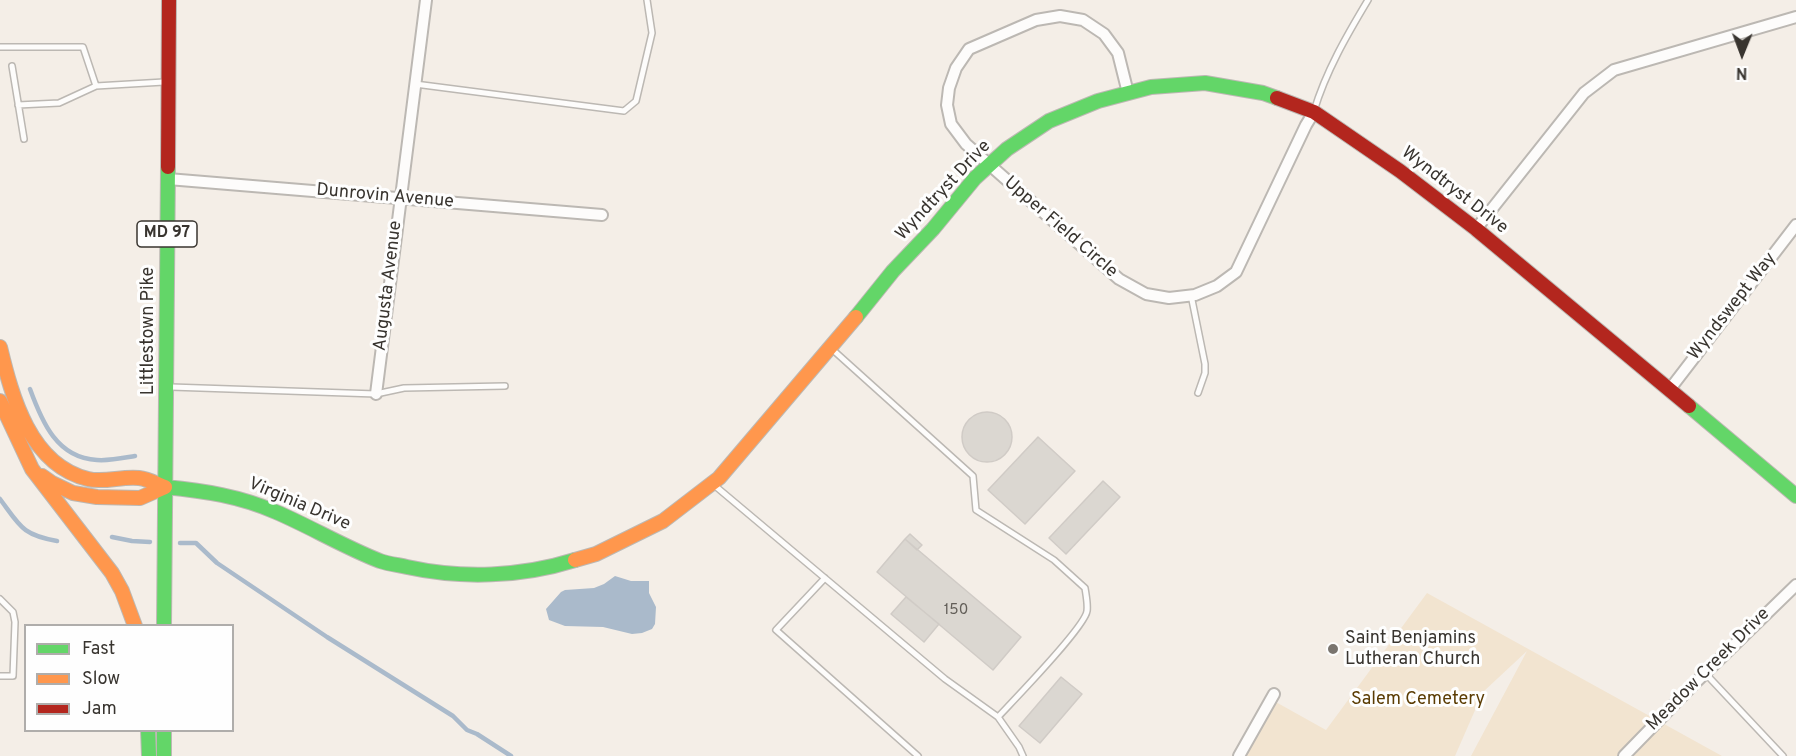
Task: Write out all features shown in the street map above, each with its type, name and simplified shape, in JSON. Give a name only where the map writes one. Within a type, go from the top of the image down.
[{"type":"main road","name":"Littlestown Pike","points":[[165,624],[169,0]]},
{"type":"main road","name":"Wyndtryst Drive","points":[[381,561],[426,571],[490,575],[521,572],[563,564],[596,554],[663,521],[713,484],[764,428],[893,271],[933,229],[975,178],[1007,149],[1049,121],[1098,101],[1151,87],[1205,83],[1263,93],[1314,112],[1400,171],[1476,229],[1796,496]]},
{"type":"main road","name":"Virginia Drive","points":[[0,347],[16,402],[27,426],[46,457],[61,469],[88,479],[141,478],[165,487],[214,492],[241,499],[275,511],[381,561]]},
{"type":"main road","points":[[0,401],[32,469],[112,573],[134,624]]},
{"type":"main road","points":[[32,469],[52,483],[82,495],[140,498],[165,487]]},
{"type":"main road","points":[[148,732],[149,756]]},
{"type":"main road","points":[[164,732],[164,756]]},
{"type":"street","name":"Augusta Avenue","points":[[376,394],[426,0]]},
{"type":"street","name":"Upper Field Circle","points":[[1128,93],[1118,53],[1104,34],[1083,20],[1060,16],[1036,20],[969,50],[956,68],[949,88],[948,105],[951,124],[966,144],[989,166],[1119,279],[1146,294],[1168,298],[1191,295],[1217,286],[1236,272],[1314,112]]},
{"type":"street","points":[[1476,229],[1584,93],[1614,70],[1796,17]]},
{"type":"street","name":"Dunrovin Avenue","points":[[168,179],[602,215]]},
{"type":"street","name":"Wyndswept Way","points":[[1670,389],[1796,225]]},
{"type":"street","name":"Meadow Creek Drive","points":[[1624,756],[1796,585]]},
{"type":"street","points":[[1239,756],[1274,694]]},
{"type":"lane","points":[[415,84],[624,111],[636,101],[652,33],[647,0]]},
{"type":"lane","points":[[1314,112],[1320,90],[1342,43],[1368,0]]},
{"type":"lane","points":[[0,46],[83,46],[96,86]]},
{"type":"lane","points":[[12,66],[24,139]]},
{"type":"lane","points":[[18,105],[59,103],[96,86],[168,82]]},
{"type":"lane","points":[[1191,295],[1205,364],[1205,374],[1198,393]]},
{"type":"lane","points":[[830,348],[973,476],[976,510],[1054,560],[1085,588],[1087,612],[1074,632],[998,717]]},
{"type":"lane","points":[[166,386],[376,394],[404,388],[505,386]]},
{"type":"lane","points":[[713,484],[945,679],[998,717],[1023,756]]},
{"type":"lane","points":[[825,578],[776,630],[918,756]]},
{"type":"lane","points":[[0,599],[13,612],[15,622],[13,676],[0,676]]},
{"type":"lane","points":[[1705,673],[1783,756]]},
{"type":"green space","name":"Salem Cemetery","points":[[1427,593],[1722,756],[1471,756],[1527,651],[1483,692],[1455,756],[1244,756],[1274,701],[1326,730]]},
{"type":"water","points":[[615,576],[631,581],[649,581],[649,593],[656,607],[655,624],[652,629],[632,634],[603,627],[565,626],[549,620],[546,609],[561,592],[594,588]]},
{"type":"building","points":[[982,412],[992,412],[1005,419],[1012,432],[1012,442],[1005,455],[992,462],[982,462],[973,458],[966,451],[962,442],[962,432],[966,423],[973,416]]},
{"type":"building","points":[[1038,437],[1075,471],[1025,524],[988,490]]},
{"type":"building","points":[[1103,481],[1120,497],[1066,554],[1049,538]]},
{"type":"building","points":[[910,534],[922,545],[917,550],[905,539]]},
{"type":"building","points":[[905,539],[1021,637],[993,670],[877,572]]},
{"type":"building","points":[[906,597],[939,624],[924,642],[891,614]]},
{"type":"building","points":[[1061,677],[1082,694],[1040,743],[1019,726]]},
{"type":"waterway","points":[[30,389],[40,414],[53,436],[71,453],[97,460],[135,456]]},
{"type":"waterway","points":[[0,499],[23,528],[36,536],[57,541]]},
{"type":"waterway","points":[[112,537],[150,542]]},
{"type":"waterway","points":[[180,543],[196,543],[217,563],[327,637],[453,716],[467,730],[511,756]]},
{"type":"traffic: fast","points":[[856,317],[893,271],[933,229],[975,178],[1007,149],[1049,121],[1098,101],[1151,87],[1205,83],[1263,93],[1277,98]]},
{"type":"traffic: fast","points":[[164,624],[168,167]]},
{"type":"traffic: fast","points":[[1689,406],[1796,496]]},
{"type":"traffic: fast","points":[[165,487],[208,492],[262,506],[380,561],[428,571],[470,575],[513,573],[575,560]]},
{"type":"traffic: fast","points":[[148,732],[149,756]]},
{"type":"traffic: fast","points":[[164,732],[164,756]]},
{"type":"traffic: slow","points":[[575,560],[596,554],[663,521],[719,478],[856,317]]},
{"type":"traffic: slow","points":[[0,347],[18,407],[38,444],[51,460],[68,471],[88,479],[139,478],[165,487]]},
{"type":"traffic: slow","points":[[0,401],[32,469],[112,573],[122,591],[134,624]]},
{"type":"traffic: slow","points":[[42,476],[73,493],[97,497],[140,498],[165,487]]},
{"type":"traffic: jam","points":[[168,167],[169,0]]},
{"type":"traffic: jam","points":[[1277,98],[1314,112],[1400,171],[1476,229],[1689,406]]},
{"type":"place","name":"Saint Benjamins Lutheran Church","points":[[1333,649]]}]
